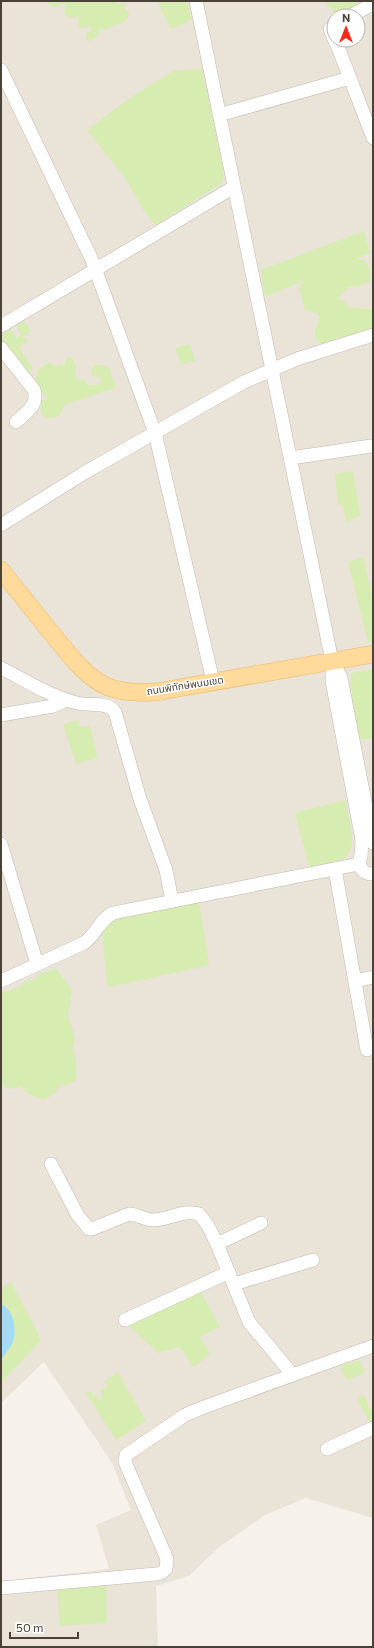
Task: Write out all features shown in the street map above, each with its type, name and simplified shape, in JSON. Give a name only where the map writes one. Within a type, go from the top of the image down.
[{"type":"main road","name":"ถนนพิทักษ์พนมเขต","points":[[1,570],[72,658],[97,681],[122,691],[138,693],[156,692],[373,654]]},
{"type":"street","points":[[196,1],[332,661],[332,680],[362,840],[360,860],[363,871],[373,874]]},
{"type":"street","points":[[338,48],[373,138]]},
{"type":"street","points":[[1,70],[96,269],[155,433],[213,681]]},
{"type":"street","points":[[219,115],[350,78]]},
{"type":"street","points":[[1,326],[234,187]]},
{"type":"street","points":[[1,525],[84,473],[244,382],[272,369],[373,335]]},
{"type":"street","points":[[1,348],[34,390],[36,397],[32,406],[16,422]]},
{"type":"street","points":[[291,458],[371,446]]},
{"type":"street","points":[[332,661],[341,678],[373,843]]},
{"type":"street","points":[[1,668],[66,700],[106,706],[115,712],[140,799],[166,870],[172,901]]},
{"type":"street","points":[[1,715],[52,706],[66,700]]},
{"type":"street","points":[[1,844],[37,964]]},
{"type":"street","points":[[1,981],[84,943],[92,938],[104,918],[113,913],[335,869],[360,860],[367,851],[373,851]]},
{"type":"street","points":[[335,869],[367,1050]]},
{"type":"street","points":[[356,981],[373,977]]},
{"type":"street","points":[[51,1164],[77,1214],[89,1229],[129,1214],[134,1214],[145,1219],[153,1220],[193,1212],[200,1214],[217,1244],[250,1322],[292,1374]]},
{"type":"street","points":[[217,1244],[261,1223]]},
{"type":"street","points":[[234,1284],[313,1260]]},
{"type":"street","points":[[125,1320],[229,1272]]},
{"type":"street","points":[[1,1588],[156,1574],[164,1571],[168,1566],[168,1559],[125,1462],[126,1455],[185,1415],[292,1374],[373,1346]]},
{"type":"street","points":[[327,1449],[373,1428]]},
{"type":"shaded area","points":[[1,1],[373,1],[373,1518],[306,1498],[265,1515],[218,1548],[189,1576],[156,1586],[158,1647],[1,1647],[1,1581],[109,1569],[96,1525],[131,1510],[112,1463],[44,1362],[1,1403]]},
{"type":"green space","points":[[46,1],[117,1],[117,4],[121,3],[125,5],[125,10],[129,12],[124,22],[106,29],[99,28],[99,34],[90,41],[85,39],[87,33],[92,29],[91,26],[84,28],[79,27],[78,16],[70,18],[66,16],[64,11],[66,3],[56,7],[49,5]]},
{"type":"green space","points":[[157,1],[187,1],[192,20],[171,29]]},
{"type":"green space","points":[[324,1],[356,1],[358,5],[352,8],[332,8],[327,6]]},
{"type":"green space","points":[[202,68],[224,174],[222,183],[155,225],[144,211],[126,179],[87,130],[130,98],[173,71]]},
{"type":"green space","points":[[364,231],[370,253],[356,259],[364,260],[370,268],[370,281],[360,286],[349,287],[338,298],[344,301],[348,307],[373,309],[373,330],[336,338],[328,344],[321,344],[315,339],[315,331],[320,317],[318,314],[305,310],[299,288],[303,281],[265,297],[261,270]]},
{"type":"green space","points":[[24,321],[31,331],[23,336],[27,342],[19,347],[33,369],[25,374],[1,343],[1,335],[10,329],[16,338],[21,335],[16,326]]},
{"type":"green space","points":[[190,344],[195,361],[181,364],[175,348]]},
{"type":"green space","points":[[69,357],[73,359],[76,365],[76,379],[86,381],[88,385],[97,385],[101,382],[101,378],[91,375],[91,370],[95,365],[101,365],[109,368],[111,377],[115,381],[116,385],[114,388],[65,405],[59,416],[51,418],[44,417],[41,412],[41,402],[49,396],[39,393],[36,383],[38,371],[41,367],[50,363],[56,367],[59,364],[64,366],[67,358]]},
{"type":"green space","points":[[353,471],[360,516],[346,522],[343,505],[338,504],[335,474]]},
{"type":"green space","points":[[364,557],[373,603],[373,641],[368,642],[348,562]]},
{"type":"green space","points":[[373,669],[373,738],[360,740],[350,685],[352,673]]},
{"type":"green space","points":[[79,720],[79,727],[90,726],[98,758],[76,764],[63,724]]},
{"type":"green space","points":[[345,800],[352,832],[351,848],[348,854],[339,861],[309,867],[295,813]]},
{"type":"green space","points":[[199,901],[209,964],[206,966],[110,987],[107,984],[102,931],[111,920]]},
{"type":"green space","points":[[56,969],[72,992],[68,1014],[75,1038],[72,1049],[76,1060],[76,1080],[58,1087],[56,1093],[43,1100],[27,1093],[21,1086],[11,1089],[1,1085],[1,993],[17,988],[27,981],[35,979],[41,973]]},
{"type":"green space","points":[[11,1282],[41,1340],[1,1383],[1,1360],[8,1350],[4,1305],[1,1304],[1,1288]]},
{"type":"green space","points":[[201,1292],[220,1327],[200,1337],[210,1354],[194,1367],[179,1347],[158,1353],[129,1326]]},
{"type":"green space","points":[[359,1360],[365,1373],[347,1380],[340,1366]]},
{"type":"green space","points":[[118,1372],[146,1421],[116,1440],[86,1393],[90,1391],[93,1396],[95,1395],[98,1399],[103,1396],[100,1391],[108,1386],[104,1381]]},
{"type":"green space","points":[[364,1395],[370,1410],[373,1409],[373,1424],[371,1425],[357,1398]]},
{"type":"green space","points":[[106,1585],[107,1623],[60,1626],[57,1590]]},
{"type":"water","points":[[1,1304],[5,1306],[13,1318],[15,1333],[12,1344],[1,1360]]}]
